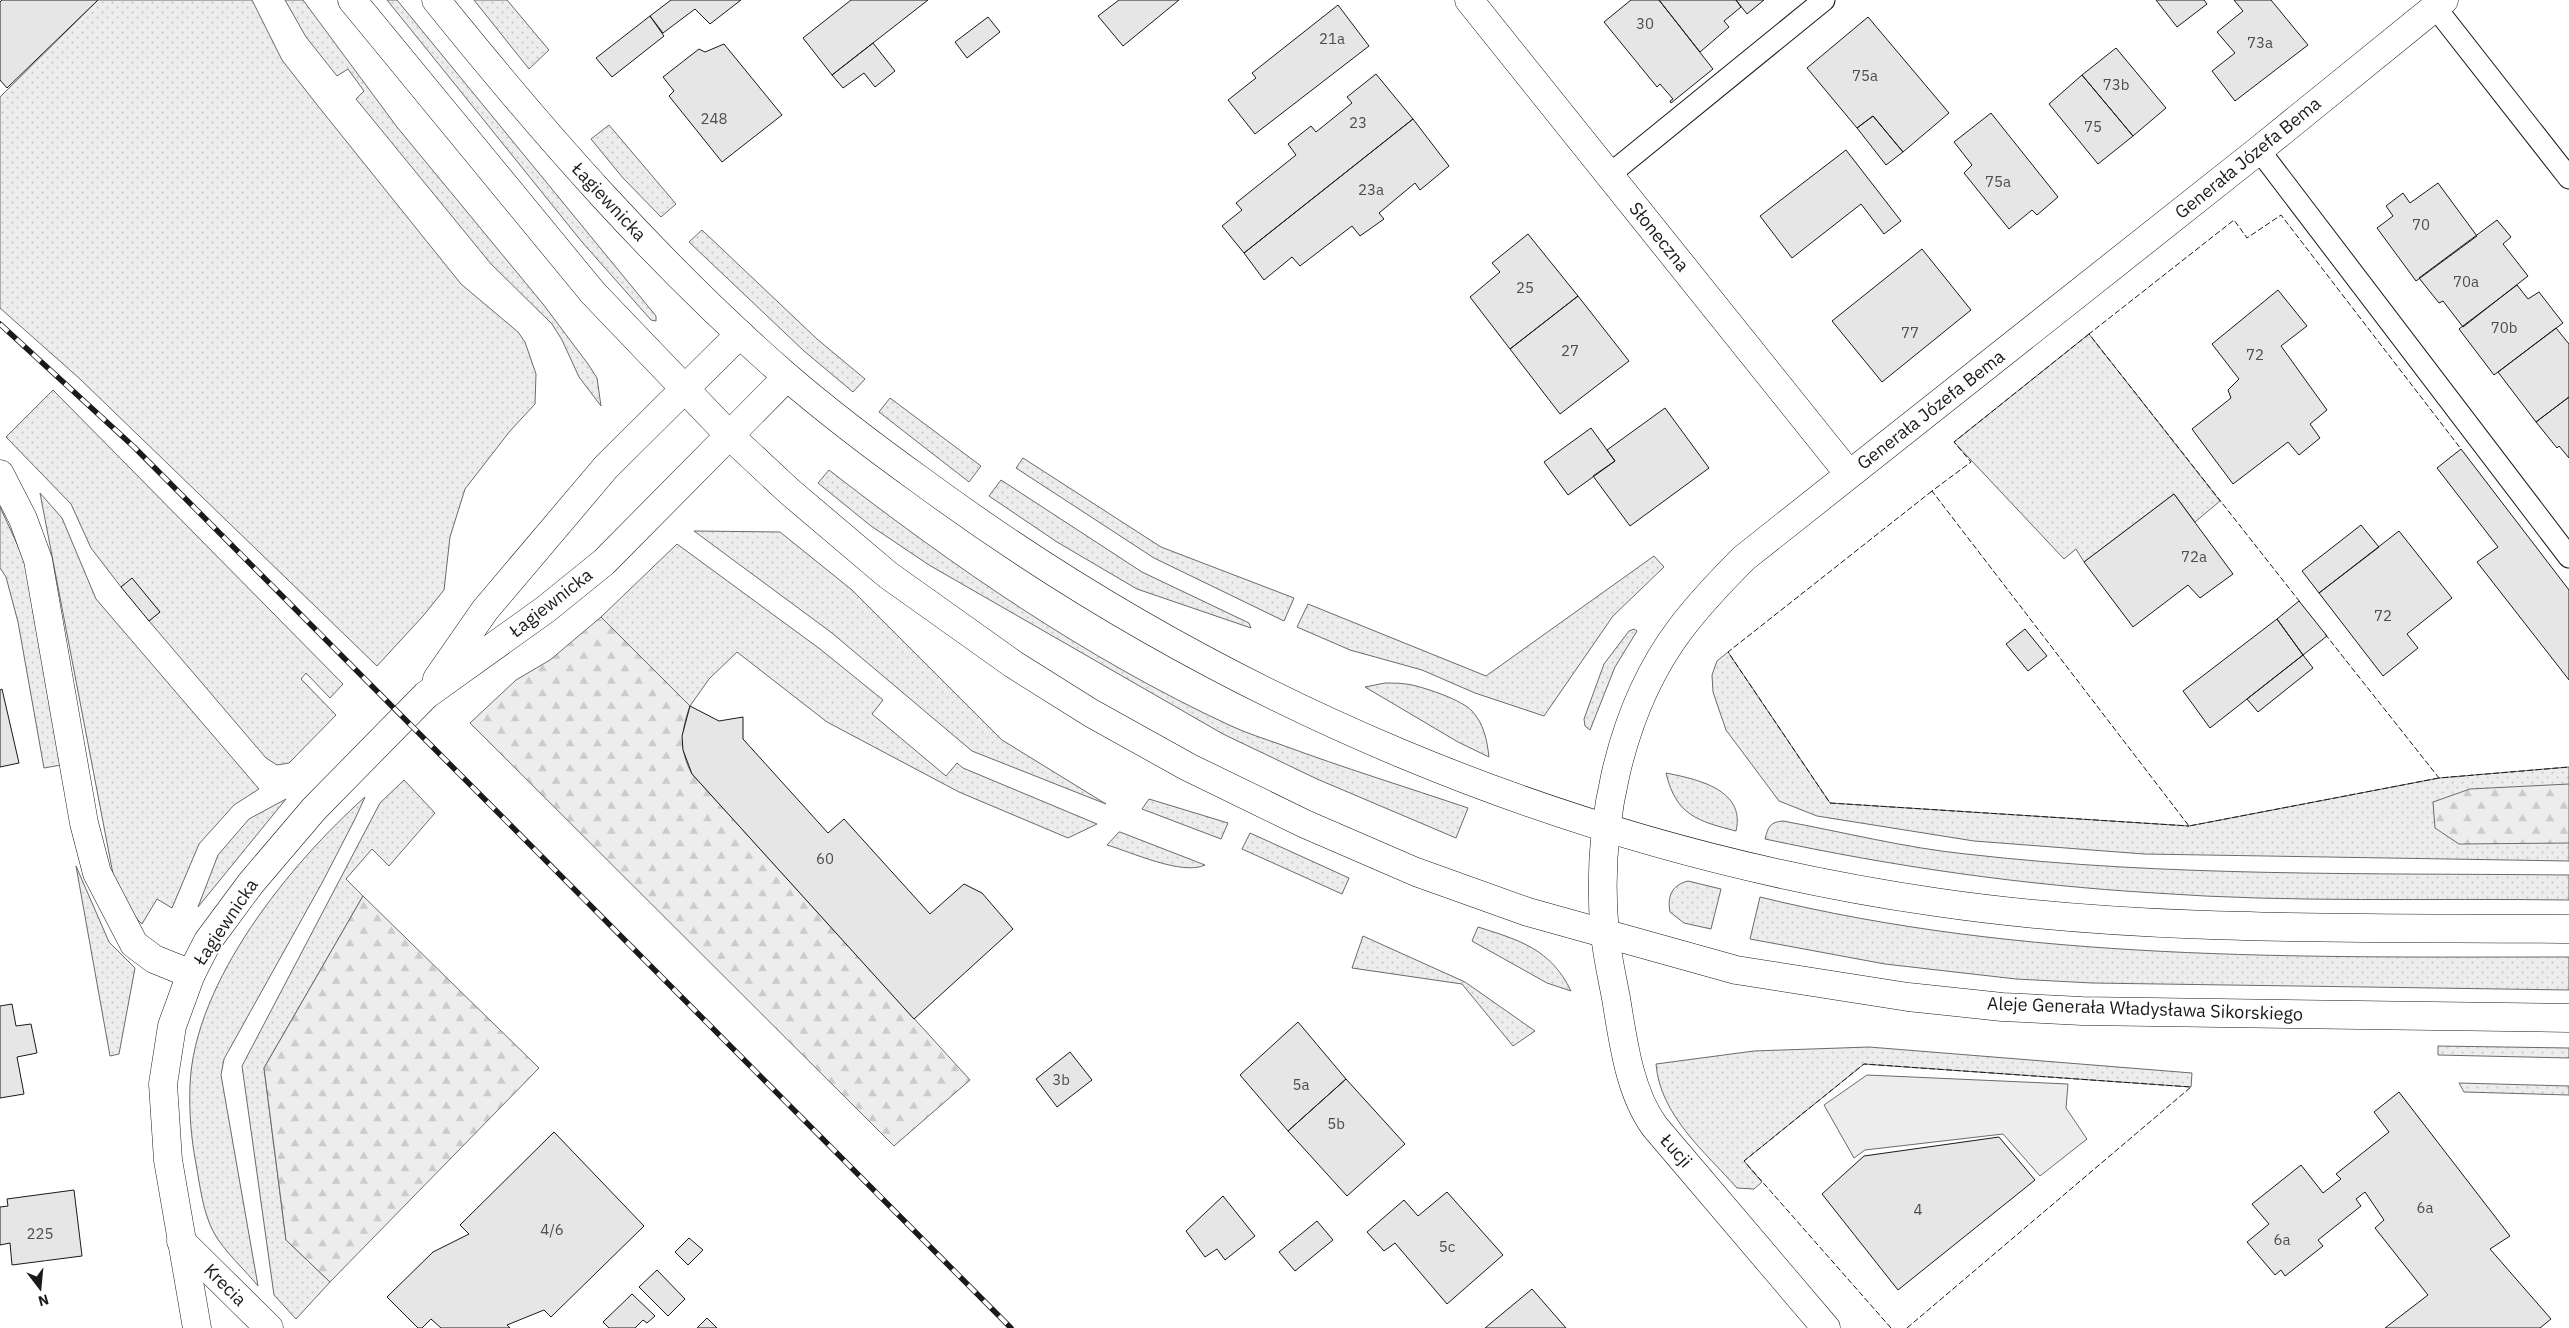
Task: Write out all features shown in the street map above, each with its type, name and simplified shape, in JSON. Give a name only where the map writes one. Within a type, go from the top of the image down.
[{"type":"main road","points":[[352,0],[593,293],[730,436]]},
{"type":"main road","name":"Łagiewnicka","points":[[426,695],[485,610],[606,467],[740,334],[624,221],[553,141],[436,0]]},
{"type":"main road","name":"Słoneczna","points":[[1469,0],[1850,474]]},
{"type":"main road","name":"Generała Józefa Bema","points":[[1605,935],[1603,851],[1605,828],[1631,721],[1652,673],[1680,628],[1744,558],[2259,150],[2439,3]]},
{"type":"main road","points":[[740,334],[787,377],[873,446],[976,522],[1062,579],[1186,652],[1282,701],[1377,744],[1497,792],[1605,828],[1776,872],[1860,889],[1942,903],[2050,915],[2154,923],[2256,926],[2569,929]]},
{"type":"main road","name":"Łagiewnicka","points":[[196,1328],[165,1135],[164,1069],[172,1026],[191,974],[218,926],[273,856],[360,760],[426,695],[546,609],[604,562],[787,377]]},
{"type":"main road","name":"Aleje Generała Władysława Sikorskiego","points":[[730,436],[795,497],[888,574],[1013,664],[1139,740],[1248,798],[1370,853],[1488,899],[1605,935],[1736,970],[1908,997],[2002,1007],[2092,1011],[2569,1018]]},
{"type":"main road","points":[[0,474],[23,519],[38,560],[84,823],[97,873],[134,944],[154,959],[191,974]]},
{"type":"main road","name":"Łucji","points":[[1605,935],[1620,1024],[1631,1070],[1648,1117],[1826,1328]]},
{"type":"main road","name":"Krecia","points":[[181,1242],[268,1328]]},
{"type":"lane","points":[[1610,175],[1824,0]]},
{"type":"lane","points":[[2439,3],[2569,178]]},
{"type":"lane","points":[[2259,150],[2569,557]]},
{"type":"green space","points":[[98,0],[252,0],[282,60],[318,106],[461,284],[518,332],[525,342],[536,374],[535,404],[510,431],[465,489],[450,537],[444,590],[377,666],[80,379],[0,308],[0,97]]},
{"type":"green space","points":[[285,0],[303,0],[397,127],[543,304],[597,378],[601,406],[579,377],[562,340],[552,324],[491,264],[356,99],[364,91],[348,69],[337,76],[306,37]]},
{"type":"green space","points":[[387,0],[397,0],[656,316],[656,321],[651,320],[582,242]]},
{"type":"green space","points":[[474,0],[507,0],[549,50],[529,69]]},
{"type":"green space","points":[[609,125],[676,204],[661,217],[623,178],[591,139]]},
{"type":"green space","points":[[702,230],[817,339],[865,379],[853,392],[804,351],[689,242]]},
{"type":"green space","points":[[2089,334],[2220,501],[2195,522],[2174,494],[2084,562],[2076,549],[2064,559],[1954,442]]},
{"type":"green space","points":[[53,390],[343,684],[330,698],[306,673],[301,679],[336,715],[289,763],[277,765],[266,758],[149,621],[160,612],[132,579],[121,587],[91,548],[71,504],[6,437]]},
{"type":"green space","points":[[890,398],[981,466],[969,482],[879,412]]},
{"type":"green space","points":[[1023,458],[1161,547],[1294,598],[1284,621],[1154,558],[1016,468]]},
{"type":"green space","points":[[829,470],[973,576],[1022,609],[1123,671],[1176,699],[1249,733],[1328,762],[1468,808],[1456,838],[1317,779],[1223,734],[929,565],[871,526],[818,483]]},
{"type":"green space","points":[[1001,480],[1142,572],[1249,623],[1251,628],[1137,589],[1057,542],[989,496]]},
{"type":"green space","points":[[40,493],[62,518],[96,599],[259,789],[234,805],[199,844],[172,908],[157,899],[142,924],[131,913],[113,874]]},
{"type":"green space","points":[[0,507],[25,561],[61,765],[44,768],[18,622],[6,577],[0,568]]},
{"type":"green space","points":[[694,531],[780,532],[852,590],[1002,740],[1106,804],[972,751],[832,633]]},
{"type":"green space","points":[[677,544],[820,649],[883,700],[872,714],[946,776],[957,763],[963,768],[1097,824],[1068,838],[959,792],[827,722],[737,652],[709,679],[690,706],[601,617]]},
{"type":"green space","points":[[1654,556],[1664,567],[1613,616],[1544,716],[1475,693],[1422,670],[1350,650],[1297,627],[1308,604],[1486,676]]},
{"type":"green space","points":[[601,617],[690,706],[683,732],[683,749],[692,774],[970,1080],[894,1146],[470,723],[516,680],[550,660]]},
{"type":"green space","points":[[1634,629],[1637,631],[1615,667],[1590,730],[1585,726],[1584,719],[1604,664],[1629,631]]},
{"type":"green space","points":[[1728,652],[1830,803],[2189,826],[2439,778],[2569,767],[2569,861],[2144,854],[1974,841],[1817,816],[1779,801],[1726,730],[1713,692],[1712,675],[1717,661]]},
{"type":"green space","points":[[1385,683],[1418,687],[1444,695],[1467,707],[1476,716],[1482,727],[1489,757],[1458,742],[1365,687]]},
{"type":"green space","points":[[1666,773],[1704,783],[1726,796],[1734,805],[1737,817],[1736,831],[1710,824],[1690,814],[1676,798]]},
{"type":"green space","points":[[404,780],[435,813],[389,866],[372,849],[346,879],[363,896],[264,1068],[286,1240],[330,1282],[296,1319],[274,1295],[242,1066],[380,803]]},
{"type":"green space","points":[[2569,784],[2569,843],[2459,844],[2435,828],[2433,802],[2470,789]]},
{"type":"green space","points":[[365,797],[322,883],[224,1059],[221,1075],[258,1286],[218,1240],[210,1225],[205,1208],[194,1154],[190,1115],[190,1085],[196,1045],[209,1005],[228,966],[251,927],[307,855]]},
{"type":"green space","points":[[286,799],[198,907],[218,855],[249,819]]},
{"type":"green space","points":[[1149,799],[1228,823],[1221,839],[1142,809]]},
{"type":"green space","points":[[1783,821],[1943,851],[2116,867],[2343,874],[2569,875],[2569,900],[2258,898],[2105,890],[1959,874],[1765,839],[1770,826]]},
{"type":"green space","points":[[1119,832],[1205,865],[1195,868],[1184,868],[1157,862],[1107,845]]},
{"type":"green space","points":[[1250,833],[1349,878],[1342,894],[1242,849]]},
{"type":"green space","points":[[76,866],[109,942],[135,968],[119,1054],[110,1056]]},
{"type":"green space","points":[[1688,881],[1721,889],[1711,929],[1684,923],[1670,912],[1669,901],[1674,888]]},
{"type":"green space","points":[[363,896],[539,1068],[330,1282],[286,1240],[264,1068]]},
{"type":"green space","points":[[1760,897],[1860,918],[1960,934],[2061,945],[2264,955],[2569,957],[2569,990],[2092,983],[2016,979],[1885,964],[1750,939]]},
{"type":"green space","points":[[1478,927],[1520,942],[1544,956],[1554,965],[1571,991],[1547,983],[1472,941]]},
{"type":"green space","points":[[1363,936],[1465,982],[1535,1031],[1513,1046],[1462,984],[1352,968]]},
{"type":"green space","points":[[2438,1046],[2569,1048],[2569,1058],[2438,1055]]},
{"type":"green space","points":[[1869,1047],[2192,1073],[2191,1087],[1864,1064],[1744,1161],[1762,1182],[1754,1189],[1737,1188],[1686,1132],[1666,1100],[1659,1082],[1656,1064],[1754,1051]]},
{"type":"green space","points":[[2459,1083],[2569,1086],[2569,1095],[2464,1092]]},
{"type":"shaded area","points":[[1867,1075],[2068,1084],[2066,1108],[2087,1139],[2040,1176],[2003,1134],[1865,1150],[1854,1158],[1824,1105]]},
{"type":"building","points":[[2,0],[98,0],[7,88],[0,80],[0,2]]},
{"type":"building","points":[[671,0],[741,0],[710,24],[695,9],[663,33],[650,16]]},
{"type":"building","points":[[851,0],[928,0],[832,75],[803,38]]},
{"type":"building","points":[[1119,0],[1179,0],[1123,46],[1098,16]]},
{"type":"building","points":[[1631,0],[1659,0],[1713,69],[1671,103],[1670,101],[1673,99],[1660,84],[1657,87],[1604,22]]},
{"type":"building","points":[[1659,0],[1736,0],[1741,7],[1724,21],[1729,27],[1700,52]]},
{"type":"building","points":[[1736,0],[1764,0],[1747,14]]},
{"type":"building","points":[[2156,0],[2204,0],[2207,4],[2177,27]]},
{"type":"building","points":[[2234,0],[2271,0],[2308,45],[2235,101],[2212,71],[2235,53],[2217,32],[2243,11]]},
{"type":"building","points":[[1338,5],[1369,46],[1255,134],[1228,100],[1256,78],[1252,73]]},
{"type":"building","points":[[650,16],[664,36],[612,77],[596,58]]},
{"type":"building","points":[[988,17],[1000,32],[967,58],[955,42]]},
{"type":"building","points":[[1868,17],[1949,113],[1903,152],[1873,116],[1857,128],[1807,68]]},
{"type":"building","points":[[873,43],[895,71],[875,87],[864,73],[843,88],[832,75]]},
{"type":"building","points":[[724,44],[782,115],[722,162],[669,96],[674,91],[663,77],[699,49],[705,52]]},
{"type":"building","points":[[2116,48],[2166,108],[2133,136],[2082,75]]},
{"type":"building","points":[[1376,74],[1413,119],[1244,253],[1222,226],[1242,210],[1236,203],[1296,155],[1288,144],[1311,126],[1316,132],[1352,103],[1347,97]]},
{"type":"building","points":[[2082,75],[2133,136],[2098,164],[2049,104]]},
{"type":"building","points":[[1991,113],[2058,197],[2037,215],[2032,210],[2009,229],[1964,173],[1972,165],[1954,142]]},
{"type":"building","points":[[1873,116],[1903,152],[1886,165],[1857,128]]},
{"type":"building","points":[[1413,119],[1449,166],[1420,190],[1415,183],[1379,213],[1384,219],[1360,236],[1352,226],[1300,266],[1292,257],[1264,280],[1244,253]]},
{"type":"building","points":[[1846,150],[1901,221],[1884,234],[1861,204],[1792,258],[1760,216]]},
{"type":"building","points":[[2438,183],[2477,236],[2416,281],[2377,228],[2393,216],[2386,206],[2403,193],[2410,203]]},
{"type":"building","points":[[2497,220],[2511,237],[2503,244],[2528,276],[2463,327],[2443,301],[2439,303],[2419,278]]},
{"type":"building","points":[[1528,234],[1578,296],[1510,349],[1470,297],[1500,272],[1492,263]]},
{"type":"building","points":[[1922,249],[1971,310],[1882,382],[1832,321]]},
{"type":"building","points":[[2517,285],[2528,299],[2539,292],[2563,323],[2494,375],[2459,329]]},
{"type":"building","points":[[2278,290],[2307,326],[2281,346],[2327,410],[2310,424],[2320,438],[2299,455],[2288,442],[2233,484],[2192,429],[2231,398],[2228,390],[2239,379],[2212,344]]},
{"type":"building","points":[[1578,296],[1629,361],[1560,414],[1510,349]]},
{"type":"building","points":[[2556,328],[2569,344],[2569,397],[2536,422],[2498,372]]},
{"type":"building","points":[[2569,397],[2569,458],[2559,446],[2557,448],[2536,422]]},
{"type":"building","points":[[1665,408],[1709,468],[1630,526],[1593,476],[1615,461],[1607,450]]},
{"type":"building","points":[[1591,428],[1615,461],[1568,495],[1544,462]]},
{"type":"building","points":[[2461,449],[2569,590],[2569,680],[2477,562],[2498,547],[2437,468]]},
{"type":"building","points":[[2174,494],[2233,574],[2200,598],[2188,585],[2133,627],[2084,562]]},
{"type":"building","points":[[2361,525],[2379,547],[2319,593],[2302,571]]},
{"type":"building","points":[[2399,531],[2452,598],[2407,634],[2418,648],[2383,676],[2319,593]]},
{"type":"building","points":[[132,578],[160,612],[149,621],[121,587]]},
{"type":"building","points":[[2299,601],[2327,636],[2303,655],[2277,619]]},
{"type":"building","points":[[2277,619],[2303,655],[2210,728],[2183,691]]},
{"type":"building","points":[[2025,629],[2047,656],[2028,671],[2006,644]]},
{"type":"building","points":[[2303,655],[2313,668],[2258,712],[2247,699]]},
{"type":"building","points":[[2,689],[19,763],[0,767],[0,690]]},
{"type":"building","points":[[690,706],[719,721],[743,717],[743,739],[828,833],[844,819],[930,914],[964,884],[982,893],[1013,929],[914,1019],[692,774],[683,750],[682,736]]},
{"type":"building","points":[[12,1004],[16,1026],[31,1024],[37,1053],[17,1057],[24,1094],[0,1098],[0,1006]]},
{"type":"building","points":[[1298,1022],[1346,1079],[1288,1131],[1240,1075]]},
{"type":"building","points":[[1070,1052],[1092,1080],[1057,1107],[1036,1079]]},
{"type":"building","points":[[1346,1079],[1405,1144],[1347,1196],[1288,1131]]},
{"type":"building","points":[[2399,1092],[2510,1236],[2490,1249],[2551,1319],[2540,1328],[2385,1328],[2428,1295],[2375,1228],[2384,1220],[2365,1192],[2356,1199],[2361,1206],[2318,1240],[2323,1246],[2285,1276],[2281,1270],[2275,1275],[2247,1242],[2269,1224],[2252,1204],[2301,1165],[2323,1193],[2341,1179],[2336,1174],[2389,1132],[2374,1112]]},
{"type":"building","points":[[554,1132],[644,1226],[551,1317],[544,1310],[507,1325],[510,1328],[441,1328],[431,1319],[422,1328],[418,1328],[387,1297],[433,1252],[469,1234],[460,1225]]},
{"type":"building","points":[[1999,1137],[2035,1180],[1898,1290],[1822,1194],[1864,1156]]},
{"type":"building","points":[[74,1190],[82,1256],[12,1265],[10,1243],[0,1245],[0,1207],[8,1206],[7,1199]]},
{"type":"building","points":[[1447,1192],[1503,1255],[1447,1304],[1395,1243],[1384,1251],[1367,1232],[1404,1200],[1418,1216]]},
{"type":"building","points":[[1223,1196],[1255,1236],[1225,1260],[1217,1249],[1205,1257],[1186,1231]]},
{"type":"building","points":[[1317,1221],[1333,1240],[1295,1271],[1279,1252]]},
{"type":"building","points":[[689,1238],[703,1250],[688,1265],[675,1252]]},
{"type":"building","points":[[657,1270],[685,1299],[668,1316],[639,1287]]},
{"type":"building","points":[[1532,1289],[1566,1328],[1485,1328]]},
{"type":"building","points":[[632,1294],[655,1316],[647,1323],[643,1320],[635,1328],[609,1328],[603,1322]]},
{"type":"building","points":[[707,1318],[717,1328],[697,1328]]},
{"type":"railway","points":[[0,324],[134,447],[1011,1328]]},
{"type":"fence","points":[[2300,602],[2089,334],[2234,220],[2247,238],[2281,215],[2461,449]]},
{"type":"fence","points":[[2089,334],[1954,442],[1971,462],[1932,491],[2189,826],[2439,778]]},
{"type":"fence","points":[[1932,491],[1728,652],[1830,803],[2189,826]]},
{"type":"fence","points":[[2325,634],[2439,778],[2569,767]]},
{"type":"fence","points":[[1891,1328],[1744,1161],[1864,1064],[2191,1087],[1907,1328]]}]
